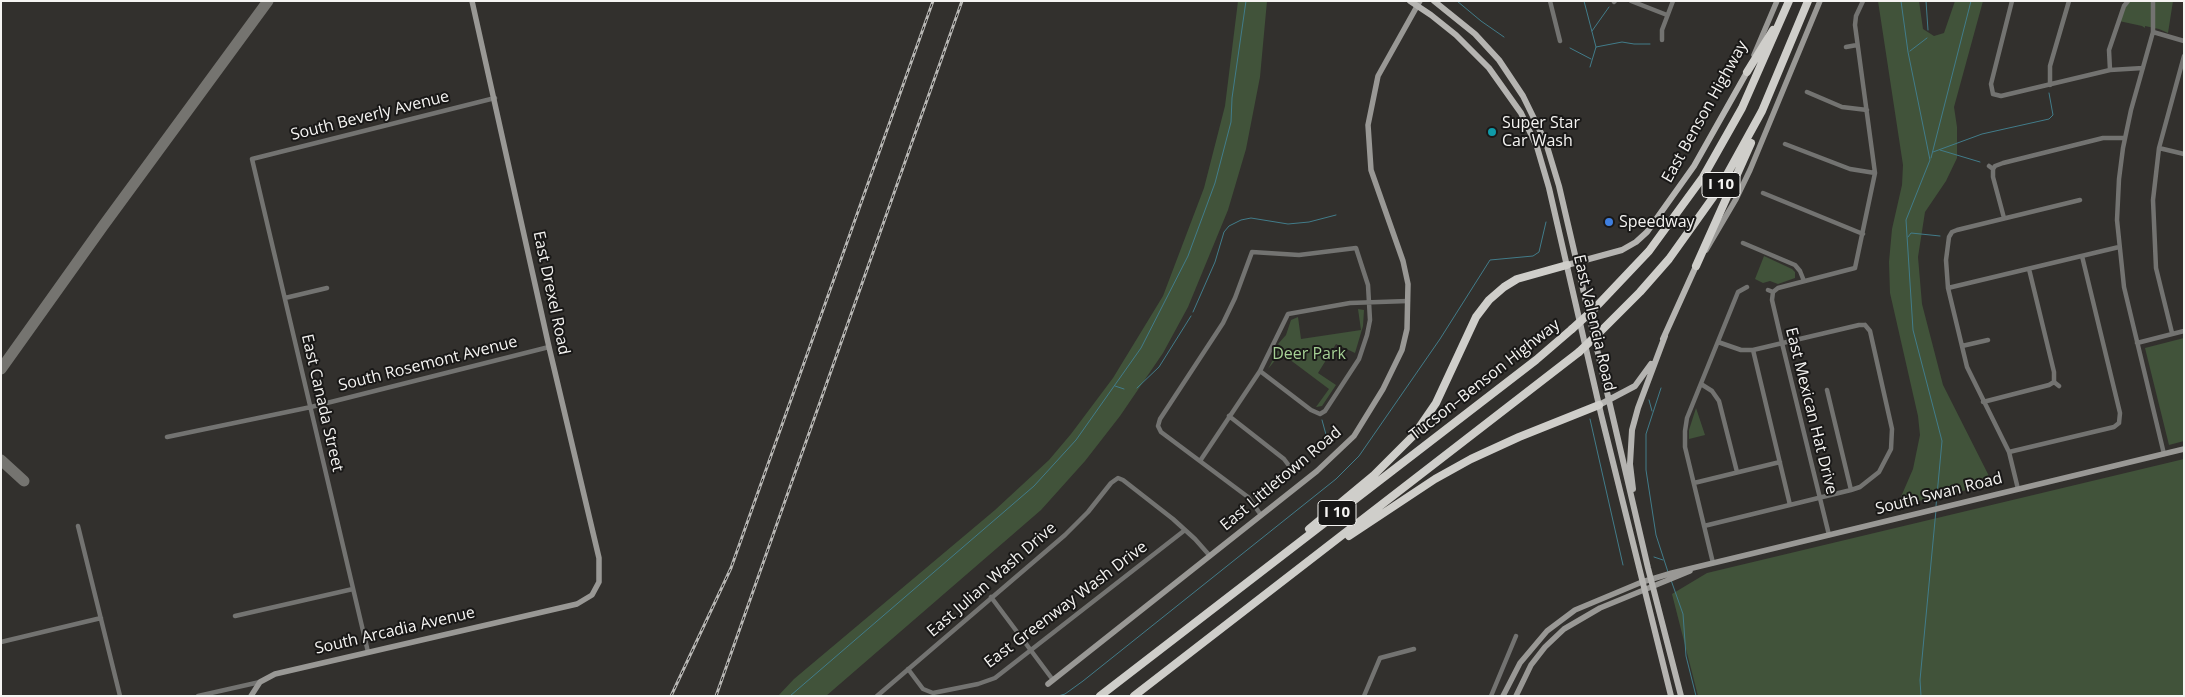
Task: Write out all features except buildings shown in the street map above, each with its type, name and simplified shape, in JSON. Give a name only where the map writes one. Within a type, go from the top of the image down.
[{"type":"highway","name":"I 10","points":[[1134,696],[1579,352],[1600,333],[1662,267],[1693,228],[1719,188],[1765,104],[1808,1]]},
{"type":"highway","points":[[1747,72],[1788,4]]},
{"type":"highway","name":"Tucson–Benson Highway","points":[[1100,696],[1536,360],[1594,309],[1645,255],[1703,177],[1748,98],[1788,4]]},
{"type":"highway","points":[[1696,266],[1764,115],[1804,11]]},
{"type":"highway","points":[[1185,630],[1374,475],[1404,446],[1436,403],[1476,317],[1494,294],[1522,277],[1567,265]]},
{"type":"highway","points":[[1297,570],[1462,464],[1519,437],[1599,405]]},
{"type":"main road","name":"East Valencia Road","points":[[1410,1],[1419,3],[1456,35],[1502,84],[1521,113],[1537,147],[1671,696]]},
{"type":"main road","name":"East Valencia Road","points":[[1434,1],[1475,34],[1499,60],[1531,109],[1546,143],[1553,164],[1652,588],[1681,696]]},
{"type":"main road","name":"East Benson Highway","points":[[1567,265],[1622,250],[1636,242],[1647,232],[1694,166],[1747,72]]},
{"type":"main road","points":[[1599,405],[1608,402],[1635,386],[1650,368],[1696,266]]},
{"type":"main road","points":[[1636,517],[1630,464],[1632,430],[1638,408],[1665,336]]},
{"type":"street","name":"East Drexel Road","points":[[472,1],[549,348],[599,558],[600,578],[596,591]]},
{"type":"street","points":[[1550,1],[1560,41]]},
{"type":"street","points":[[1631,1],[1667,15]]},
{"type":"street","points":[[1662,40],[1662,30],[1673,1]]},
{"type":"street","name":"East Benson Highway","points":[[1747,72],[1777,1]]},
{"type":"street","points":[[1696,266],[1727,215],[1747,177],[1820,1]]},
{"type":"street","points":[[1742,244],[1795,265],[1804,281],[1856,269],[1875,173],[1858,45],[1856,16],[1863,1]]},
{"type":"street","points":[[1993,94],[1991,84],[2012,1]]},
{"type":"street","points":[[2050,85],[2050,66],[2069,1]]},
{"type":"street","points":[[2110,70],[2109,50],[2124,6],[2128,1]]},
{"type":"street","points":[[2153,1],[2153,32],[2124,138],[2118,200],[2119,247],[2124,287],[2164,454]]},
{"type":"street","name":"East Littletown Road","points":[[1051,682],[1317,470],[1354,436],[1383,389],[1402,350],[1407,329],[1408,284],[1403,261],[1373,179],[1368,140],[1370,109],[1378,76],[1419,3]]},
{"type":"street","points":[[2153,32],[2184,41]]},
{"type":"street","points":[[1846,47],[1858,45]]},
{"type":"street","points":[[2172,333],[2156,268],[2153,230],[2155,174],[2159,148],[2184,56]]},
{"type":"street","points":[[1987,97],[1993,94],[2001,96],[2110,70],[2143,68]]},
{"type":"street","points":[[1807,92],[1842,107],[1866,110]]},
{"type":"street","name":"South Beverly Avenue","points":[[252,159],[495,98]]},
{"type":"street","points":[[2004,218],[1991,167],[2103,138],[2124,138]]},
{"type":"street","points":[[1786,144],[1850,169],[1875,173]]},
{"type":"street","points":[[2159,148],[2184,154]]},
{"type":"street","name":"East Canada Street","points":[[252,159],[368,652]]},
{"type":"street","points":[[1763,193],[1863,234]]},
{"type":"street","points":[[1947,229],[1952,232],[2080,200]]},
{"type":"street","points":[[1952,232],[1948,242],[1946,260],[1948,288],[1968,372],[2009,452],[2018,489]]},
{"type":"street","points":[[1948,288],[2119,247]]},
{"type":"street","points":[[1260,370],[1311,410],[1320,414],[1325,411],[1359,359],[1367,335],[1368,284],[1356,248],[1299,254],[1252,252],[1223,323],[1160,419],[1158,426],[1161,432],[1248,498],[1261,515]]},
{"type":"street","points":[[2009,452],[2114,427],[2119,423],[2120,413],[2082,256]]},
{"type":"street","points":[[1983,402],[2050,386],[2054,382],[2055,377],[2029,269]]},
{"type":"street","name":"East Mexican Hat Drive","points":[[1804,281],[1770,291],[1829,535]]},
{"type":"street","points":[[1713,563],[1685,447],[1685,431],[1687,418],[1738,292],[1747,287]]},
{"type":"street","points":[[285,298],[327,288]]},
{"type":"street","points":[[1200,461],[1260,370],[1288,314],[1350,303],[1408,301]]},
{"type":"street","points":[[1704,526],[1860,487],[1879,472],[1888,458],[1892,438],[1891,420],[1870,331],[1866,324],[1753,350],[1741,350],[1718,342]]},
{"type":"street","points":[[2137,343],[2184,331]]},
{"type":"street","points":[[1962,346],[1988,340]]},
{"type":"street","name":"South Rosemont Avenue","points":[[167,437],[311,406],[549,348]]},
{"type":"street","points":[[1753,350],[1790,505]]},
{"type":"street","points":[[2054,382],[2059,386]]},
{"type":"street","points":[[1701,384],[1712,391],[1720,404],[1737,472]]},
{"type":"street","points":[[1828,390],[1851,490]]},
{"type":"street","points":[[1229,416],[1284,459],[1290,467]]},
{"type":"street","points":[[2119,423],[2125,426]]},
{"type":"street","name":"South Swan Road","points":[[1650,579],[1664,575],[1673,576],[1713,563],[2184,449]]},
{"type":"street","points":[[1694,483],[1780,462]]},
{"type":"street","name":"East Julian Wash Drive","points":[[877,696],[1065,535],[1088,512],[1111,483],[1118,478],[1185,530]]},
{"type":"street","points":[[78,526],[120,696]]},
{"type":"street","points":[[1185,530],[1210,556]]},
{"type":"street","name":"East Greenway Wash Drive","points":[[908,669],[923,689],[933,693],[978,684],[995,678],[1185,530]]},
{"type":"street","name":"South Swan Road","points":[[1652,588],[1667,582],[1673,576]]},
{"type":"street","points":[[1503,696],[1520,663],[1546,631],[1575,610],[1650,579]]},
{"type":"street","points":[[1516,696],[1531,665],[1545,647],[1564,629],[1600,608],[1652,588]]},
{"type":"street","points":[[235,616],[353,589]]},
{"type":"street","name":"South Arcadia Avenue","points":[[198,696],[260,682],[279,672],[577,604],[589,598],[596,591]]},
{"type":"street","points":[[991,597],[1031,651],[1051,682]]},
{"type":"street","points":[[1,642],[101,618]]},
{"type":"street","points":[[1491,696],[1516,636]]},
{"type":"street","points":[[1364,696],[1380,658],[1414,649]]},
{"type":"street","points":[[251,696],[260,682]]},
{"type":"green space","points":[[1238,1],[1267,1],[1260,77],[1246,149],[1228,210],[1188,307],[1163,353],[1120,416],[1085,461],[1041,510],[826,696],[778,696],[794,679],[995,510],[1049,460],[1113,378],[1163,296],[1204,188],[1225,106]]},
{"type":"green space","points":[[1878,1],[1919,1],[1923,29],[1934,36],[1944,33],[1955,1],[1983,1],[1954,107],[1957,127],[1957,158],[1946,181],[1925,212],[1918,257],[1922,304],[1943,385],[1993,484],[1897,506],[1913,469],[1920,435],[1918,416],[1890,293],[1889,262],[1892,229],[1902,185],[1903,165]]},
{"type":"green space","points":[[2128,1],[2173,1],[2168,33],[2159,29],[2145,26],[2145,28],[2119,21]]},
{"type":"green space","points":[[1764,256],[1792,269],[1795,272],[1795,278],[1778,284],[1770,281],[1763,283],[1755,279]]},
{"type":"green space","name":"Deer Park","points":[[1358,309],[1364,310],[1363,326],[1355,353],[1336,344],[1318,373],[1336,385],[1322,406],[1316,407],[1329,389],[1281,353],[1268,369],[1280,346],[1278,344],[1286,335],[1291,320],[1298,317],[1301,339],[1361,330]]},
{"type":"green space","points":[[2184,338],[2184,441],[2169,445],[2145,348]]},
{"type":"green space","points":[[1696,408],[1705,435],[1689,439],[1689,430]]},
{"type":"green space","points":[[2184,459],[2184,696],[1698,696],[1672,594],[1707,573]]},
{"type":"waterway","points":[[790,696],[1034,486],[1076,440],[1141,348],[1188,256],[1215,183],[1231,122],[1232,98],[1246,1]]},
{"type":"waterway","points":[[1457,1],[1504,37]]},
{"type":"waterway","points":[[1584,1],[1596,47]]},
{"type":"waterway","points":[[1901,1],[1908,52],[1930,160],[1906,220],[1913,330],[1942,441],[1936,506]]},
{"type":"waterway","points":[[1926,1],[1928,30]]},
{"type":"waterway","points":[[1931,158],[1971,1]]},
{"type":"waterway","points":[[1592,31],[1609,7]]},
{"type":"waterway","points":[[1910,51],[1927,38]]},
{"type":"waterway","points":[[1590,67],[1596,47],[1622,42],[1650,44]]},
{"type":"waterway","points":[[1570,48],[1591,59]]},
{"type":"waterway","points":[[1933,152],[1982,134],[2049,119],[2053,115],[2049,93]]},
{"type":"waterway","points":[[1940,150],[1980,162]]},
{"type":"waterway","points":[[1193,312],[1215,262],[1224,232],[1229,226],[1241,220],[1251,218],[1288,224],[1309,222],[1336,215]]},
{"type":"waterway","points":[[1058,696],[1065,694],[1083,681],[1336,479],[1359,456],[1440,339],[1490,260],[1533,256],[1539,252],[1546,222]]},
{"type":"waterway","points":[[1908,237],[1911,233],[1940,236]]},
{"type":"waterway","points":[[1137,388],[1159,367],[1191,316]]},
{"type":"waterway","points":[[1115,386],[1124,389]]},
{"type":"waterway","points":[[1661,388],[1646,434],[1646,470],[1656,535],[1668,572]]},
{"type":"waterway","points":[[1649,400],[1652,411]]},
{"type":"waterway","points":[[1590,419],[1623,565]]},
{"type":"waterway","points":[[1322,420],[1328,442]]},
{"type":"waterway","points":[[1921,696],[1920,680],[1936,510]]},
{"type":"waterway","points":[[1654,557],[1663,560]]},
{"type":"waterway","points":[[1671,580],[1683,614],[1686,656],[1696,696]]},
{"type":"taxiway","points":[[1,369],[268,1]]},
{"type":"taxiway","points":[[1,460],[24,481]]},
{"type":"railway","points":[[671,696],[731,568],[933,1]]},
{"type":"railway","points":[[716,696],[962,1]]},
{"type":"place","name":"Super Star Car Wash","points":[[1492,132]]},
{"type":"place","name":"Speedway","points":[[1609,222]]}]
